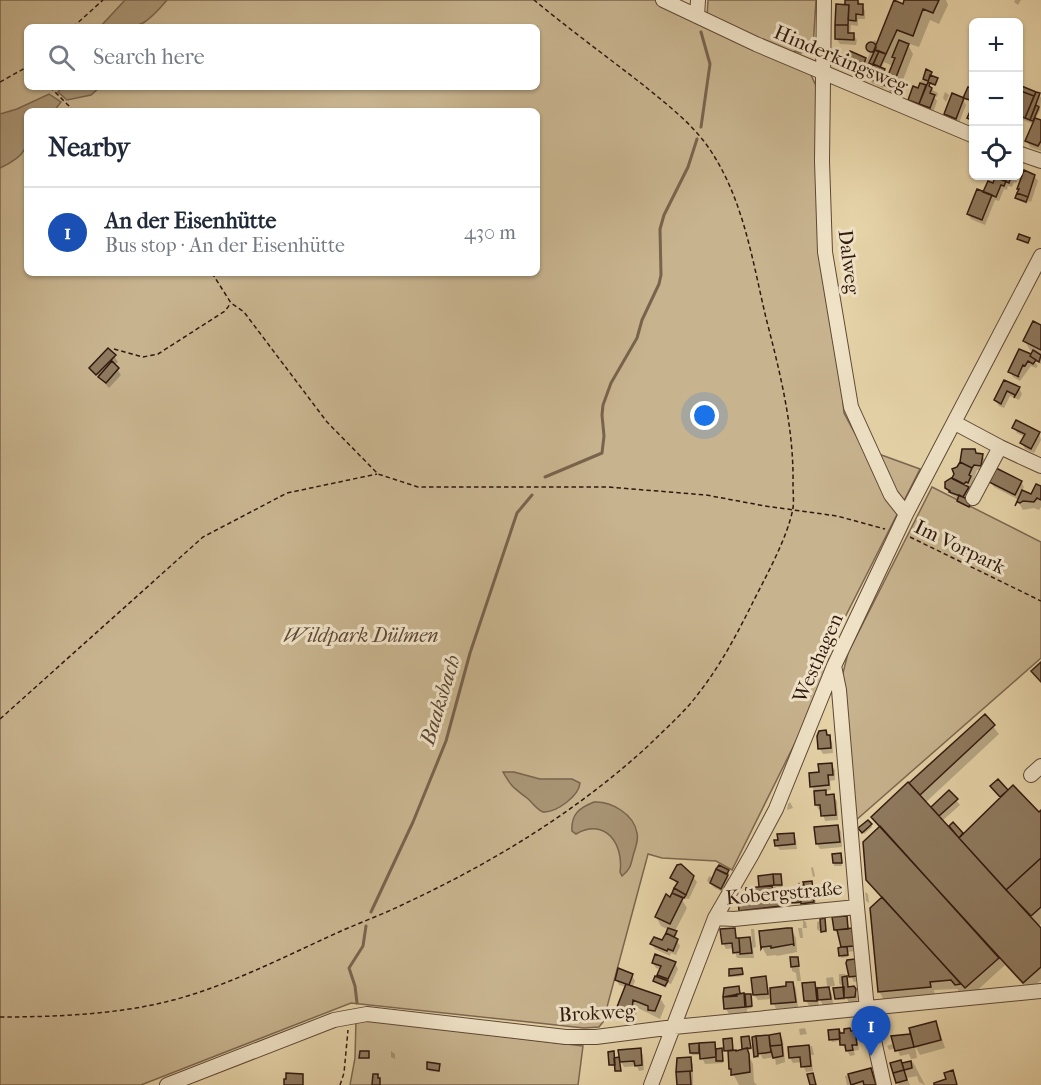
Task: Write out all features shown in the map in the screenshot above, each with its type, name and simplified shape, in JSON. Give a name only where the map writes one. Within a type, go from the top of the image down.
[{"type":"street","name":"Hinderkingsweg","points":[[663,0],[822,72],[969,134]]},
{"type":"street","points":[[697,16],[698,0]]},
{"type":"street","name":"Dalweg","points":[[824,0],[822,161],[825,252],[851,407],[891,495],[906,514]]},
{"type":"street","points":[[1023,155],[1041,161]]},
{"type":"street","name":"Westhagen","points":[[651,1085],[715,918],[776,809],[834,666],[906,514],[1041,256]]},
{"type":"street","points":[[955,423],[1041,466]]},
{"type":"street","points":[[973,498],[1000,447]]},
{"type":"street","points":[[834,666],[839,690],[856,907],[867,1009],[884,1085]]},
{"type":"street","name":"Kobergstraße","points":[[715,918],[734,919],[856,907]]},
{"type":"street","name":"Brokweg","points":[[167,1085],[334,1020],[367,1014],[566,1037],[596,1037],[674,1027],[1041,991]]},
{"type":"path","points":[[76,24],[103,0]]},
{"type":"path","points":[[0,1017],[107,1012],[155,1005],[213,987],[406,903],[529,837],[616,775],[697,697],[733,642],[762,584],[793,509],[794,459],[774,351],[741,215],[719,163],[704,140],[667,105],[534,0]]},
{"type":"path","points":[[0,82],[24,69]]},
{"type":"path","points":[[52,90],[71,108]]},
{"type":"path","points":[[214,276],[231,303],[244,312],[327,422],[378,474]]},
{"type":"path","points":[[114,349],[143,357],[158,354],[225,311],[231,303]]},
{"type":"path","points":[[0,719],[203,537],[287,493],[378,474]]},
{"type":"path","name":"Im Vorpark","points":[[378,474],[418,487],[608,487],[706,495],[837,516],[899,532],[1041,601]]},
{"type":"path","points":[[340,1085],[344,1073],[350,1016]]},
{"type":"green space","name":"Wildpark Dülmen","points":[[0,0],[657,0],[805,70],[811,75],[817,88],[844,413],[865,452],[876,453],[920,469],[829,649],[828,666],[798,737],[732,870],[716,861],[662,858],[648,854],[603,1022],[599,1027],[584,1028],[351,1003],[141,1085],[0,1085]]},
{"type":"green space","points":[[708,0],[816,0],[813,48],[801,53],[795,51],[790,54],[707,17]]},
{"type":"green space","points":[[932,487],[1041,542],[1041,658],[855,821],[842,677],[848,653]]},
{"type":"green space","points":[[356,1019],[583,1046],[578,1085],[350,1085],[355,1058]]},
{"type":"shaded area","points":[[125,0],[167,0],[151,17],[140,24],[103,24]]},
{"type":"shaded area","points":[[60,90],[97,90],[91,95],[67,100],[58,92]]},
{"type":"shaded area","points":[[49,94],[61,102],[56,108],[24,108],[24,150],[11,163],[0,168],[0,114]]},
{"type":"shaded area","points":[[503,772],[514,772],[540,779],[572,779],[580,783],[579,788],[566,803],[554,810],[543,812],[514,787]]},
{"type":"shaded area","points":[[594,802],[601,802],[621,810],[635,826],[636,844],[630,867],[622,876],[619,852],[611,837],[604,831],[596,829],[576,834],[572,831],[573,820],[577,812]]},
{"type":"building","points":[[845,0],[858,0],[858,4],[863,4],[863,15],[856,14],[856,21],[848,20],[849,5],[845,5]]},
{"type":"building","points":[[894,0],[903,4],[904,0],[939,0],[933,13],[923,9],[913,36],[897,30],[886,54],[874,50]]},
{"type":"building","points":[[836,4],[849,5],[848,25],[835,25]]},
{"type":"building","points":[[835,25],[848,25],[848,33],[854,33],[854,40],[835,39]]},
{"type":"building","points":[[899,40],[909,44],[891,90],[884,85],[895,58],[892,57]]},
{"type":"building","points":[[871,42],[875,43],[875,51],[871,52],[867,51],[866,47],[867,43]]},
{"type":"building","points":[[875,50],[879,51],[873,65],[869,63]]},
{"type":"building","points":[[850,51],[866,58],[861,72],[845,63]]},
{"type":"building","points":[[879,51],[886,54],[880,67],[873,64]]},
{"type":"building","points":[[873,64],[885,69],[880,83],[867,78]]},
{"type":"building","points":[[926,69],[932,72],[928,81],[923,79]]},
{"type":"building","points":[[930,75],[938,78],[935,85],[928,82]]},
{"type":"building","points":[[928,82],[932,88],[930,93],[935,95],[930,108],[919,104]]},
{"type":"building","points":[[920,83],[926,85],[919,104],[908,100],[913,86],[918,88]]},
{"type":"building","points":[[968,87],[969,87],[969,100],[963,98]]},
{"type":"building","points":[[1023,87],[1036,92],[1034,96],[1023,92]]},
{"type":"building","points":[[1023,92],[1034,96],[1025,118],[1023,117]]},
{"type":"building","points":[[1036,92],[1040,93],[1030,120],[1025,118]]},
{"type":"building","points":[[952,93],[964,98],[956,119],[944,114]]},
{"type":"building","points":[[1036,105],[1039,107],[1033,121],[1030,120]]},
{"type":"building","points":[[1035,118],[1041,120],[1041,141],[1038,146],[1025,141]]},
{"type":"building","points":[[1024,170],[1035,175],[1028,197],[1017,193],[1020,180],[1023,180]]},
{"type":"building","points":[[994,180],[1006,181],[1004,186],[1001,185],[996,197],[983,192],[988,181],[993,183]]},
{"type":"building","points":[[977,189],[992,195],[982,220],[967,214]]},
{"type":"building","points":[[1017,193],[1028,197],[1026,202],[1015,198]]},
{"type":"building","points":[[1019,234],[1030,238],[1028,243],[1017,239]]},
{"type":"building","points":[[1033,321],[1041,325],[1041,350],[1023,341]]},
{"type":"building","points":[[108,348],[116,355],[96,375],[89,368]]},
{"type":"building","points":[[1019,349],[1031,354],[1030,356],[1036,360],[1033,364],[1028,361],[1025,366],[1023,365],[1019,377],[1008,372]]},
{"type":"building","points":[[1033,350],[1041,355],[1039,362],[1030,356]]},
{"type":"building","points":[[112,361],[119,368],[106,383],[98,377]]},
{"type":"building","points":[[1004,380],[1020,387],[1014,398],[1015,395],[1007,391],[1001,404],[994,400]]},
{"type":"building","points":[[1016,420],[1040,432],[1031,449],[1020,443],[1025,434],[1012,428]]},
{"type":"building","points":[[962,449],[975,449],[976,453],[983,454],[981,466],[974,465],[972,468],[960,462]]},
{"type":"building","points":[[960,462],[972,468],[968,483],[964,484],[952,478],[954,474],[952,469]]},
{"type":"building","points":[[996,468],[1022,481],[1015,495],[989,482]]},
{"type":"building","points":[[951,478],[969,487],[963,497],[945,488],[945,482]]},
{"type":"building","points":[[1036,484],[1041,486],[1041,500],[1037,498],[1034,502],[1017,502],[1015,506],[1022,490],[1031,494]]},
{"type":"building","points":[[959,495],[971,501],[969,507],[957,501]]},
{"type":"building","points":[[1041,662],[1041,682],[1031,671]]},
{"type":"building","points":[[985,714],[995,725],[920,795],[909,783]]},
{"type":"building","points":[[826,730],[827,735],[830,735],[831,748],[818,749],[819,731]]},
{"type":"building","points":[[832,763],[833,775],[828,775],[829,785],[810,787],[809,773],[819,772],[818,764]]},
{"type":"building","points":[[998,779],[1008,790],[1000,797],[990,786]]},
{"type":"building","points":[[908,782],[1041,928],[1041,967],[1023,983],[871,817]]},
{"type":"building","points":[[1013,785],[1039,812],[1041,810],[1041,858],[1006,890],[959,838]]},
{"type":"building","points":[[826,790],[826,795],[834,794],[836,815],[821,816],[820,805],[815,805],[814,791]]},
{"type":"building","points":[[949,790],[958,799],[939,816],[931,807]]},
{"type":"building","points":[[868,820],[872,824],[862,833],[858,828]]},
{"type":"building","points":[[953,822],[963,833],[959,838],[949,826]]},
{"type":"building","points":[[838,825],[840,842],[816,844],[814,827]]},
{"type":"building","points":[[880,826],[999,958],[965,988],[866,880],[863,842]]},
{"type":"building","points":[[794,833],[795,844],[775,846],[774,840],[778,840],[777,834]]},
{"type":"building","points":[[841,853],[842,863],[833,863],[832,854]]},
{"type":"building","points":[[1041,858],[1041,907],[1031,916],[1006,890]]},
{"type":"building","points":[[681,864],[694,876],[686,895],[674,888],[678,882],[670,878],[677,865]]},
{"type":"building","points":[[719,865],[729,870],[727,874],[716,869]]},
{"type":"building","points":[[716,869],[728,875],[721,889],[710,883]]},
{"type":"building","points":[[773,874],[781,874],[782,885],[774,885]]},
{"type":"building","points":[[773,874],[774,885],[759,887],[758,876]]},
{"type":"building","points":[[812,881],[814,902],[801,904],[799,883],[800,886],[804,885],[803,882]]},
{"type":"building","points":[[772,886],[773,892],[780,892],[781,906],[739,911],[738,900],[745,899],[746,888]]},
{"type":"building","points":[[674,888],[686,895],[684,898],[672,893]]},
{"type":"building","points":[[672,893],[683,898],[670,924],[655,917],[666,894],[670,897]]},
{"type":"building","points":[[791,894],[800,894],[801,902],[792,903]]},
{"type":"building","points":[[882,897],[961,984],[955,985],[951,980],[930,982],[931,987],[878,992],[870,908]]},
{"type":"building","points":[[847,916],[848,929],[834,930],[832,917]]},
{"type":"building","points":[[825,918],[826,931],[821,932],[820,919]]},
{"type":"building","points":[[668,928],[677,931],[674,937],[666,933]]},
{"type":"building","points":[[735,928],[736,938],[739,938],[740,952],[733,953],[732,943],[722,944],[720,929]]},
{"type":"building","points":[[792,928],[794,946],[793,944],[771,948],[771,946],[761,949],[759,931]]},
{"type":"building","points":[[852,928],[854,946],[841,947],[837,930]]},
{"type":"building","points":[[666,933],[678,939],[673,951],[650,944],[654,937],[662,940]]},
{"type":"building","points":[[750,937],[752,953],[740,954],[739,938]]},
{"type":"building","points":[[847,947],[848,955],[839,956],[838,948]]},
{"type":"building","points":[[655,954],[676,962],[668,979],[657,975],[661,966],[652,963]]},
{"type":"building","points":[[790,957],[798,957],[799,966],[791,967]]},
{"type":"building","points":[[855,959],[857,976],[849,977],[847,960]]},
{"type":"building","points":[[618,968],[633,974],[629,985],[615,980]]},
{"type":"building","points":[[742,968],[743,974],[729,976],[729,969]]},
{"type":"building","points":[[655,976],[668,981],[665,986],[653,981]]},
{"type":"building","points":[[766,976],[768,994],[753,995],[751,978]]},
{"type":"building","points":[[847,976],[848,987],[854,986],[856,989],[855,997],[844,998],[842,977]]},
{"type":"building","points":[[786,982],[793,982],[796,1002],[771,1004],[770,988],[786,986]]},
{"type":"building","points":[[815,982],[817,1001],[804,1001],[802,983]]},
{"type":"building","points":[[626,984],[661,996],[655,1011],[648,1010],[648,1006],[633,1000],[632,1011],[629,1010],[627,1016],[615,1012]]},
{"type":"building","points":[[739,986],[740,994],[723,997],[724,988]]},
{"type":"building","points":[[829,987],[831,999],[818,1000],[817,988]]},
{"type":"building","points":[[844,987],[844,998],[835,999],[833,988]]},
{"type":"building","points":[[744,993],[745,1007],[724,1009],[723,997]]},
{"type":"building","points":[[745,994],[751,994],[752,1006],[746,1007]]},
{"type":"building","points":[[936,1021],[941,1040],[914,1047],[909,1028]]},
{"type":"building","points":[[850,1028],[851,1031],[855,1030],[857,1045],[852,1045],[853,1050],[846,1051],[845,1045],[840,1045],[839,1029],[840,1033],[844,1033],[844,1029]]},
{"type":"building","points":[[839,1029],[840,1039],[829,1040],[828,1030]]},
{"type":"building","points":[[910,1031],[914,1047],[895,1051],[891,1036],[910,1034]]},
{"type":"building","points":[[780,1033],[782,1045],[770,1046],[769,1035]]},
{"type":"building","points":[[769,1035],[771,1052],[758,1054],[756,1036]]},
{"type":"building","points":[[749,1036],[751,1048],[742,1049],[741,1037]]},
{"type":"building","points":[[756,1036],[758,1056],[754,1057],[752,1037]]},
{"type":"building","points":[[732,1038],[733,1050],[724,1051],[723,1039]]},
{"type":"building","points":[[715,1042],[716,1057],[700,1059],[699,1043]]},
{"type":"building","points":[[699,1043],[699,1053],[690,1053],[689,1044]]},
{"type":"building","points":[[782,1045],[783,1056],[773,1058],[770,1046]]},
{"type":"building","points":[[809,1045],[811,1066],[801,1067],[800,1057],[789,1058],[788,1047]]},
{"type":"building","points":[[641,1048],[642,1065],[635,1066],[634,1061],[620,1062],[618,1050]]},
{"type":"building","points":[[722,1048],[723,1061],[716,1061],[716,1049]]},
{"type":"building","points":[[747,1048],[750,1072],[731,1075],[728,1051]]},
{"type":"building","points":[[360,1051],[369,1051],[369,1058],[359,1058]]},
{"type":"building","points":[[614,1051],[615,1065],[609,1065],[608,1052]]},
{"type":"building","points":[[619,1057],[621,1071],[615,1071],[614,1058]]},
{"type":"building","points":[[691,1057],[692,1071],[676,1072],[677,1058]]},
{"type":"building","points":[[901,1060],[904,1070],[893,1073],[890,1063]]},
{"type":"building","points":[[911,1061],[912,1068],[904,1070],[902,1063]]},
{"type":"building","points":[[427,1062],[440,1064],[439,1071],[427,1069]]},
{"type":"building","points":[[871,1068],[876,1085],[864,1085],[863,1081],[851,1085],[848,1074]]},
{"type":"building","points":[[904,1070],[907,1080],[896,1083],[893,1073]]},
{"type":"building","points":[[953,1070],[957,1085],[934,1085],[946,1079],[944,1073]]},
{"type":"building","points":[[690,1071],[691,1085],[677,1085],[676,1072]]},
{"type":"building","points":[[286,1073],[303,1074],[303,1085],[284,1085]]},
{"type":"building","points":[[813,1073],[816,1085],[810,1085],[807,1074]]},
{"type":"building","points":[[373,1074],[378,1074],[380,1085],[372,1085]]},
{"type":"waterway","name":"Baaksbach","points":[[701,32],[710,64],[701,127]]},
{"type":"waterway","name":"Baaksbach","points":[[545,477],[602,453],[603,405],[611,383],[637,338],[642,320],[659,284],[661,275],[660,229],[664,215],[688,167],[697,139]]},
{"type":"waterway","name":"Baaksbach","points":[[371,912],[413,822],[446,741],[470,653],[517,513],[532,495]]},
{"type":"waterway","name":"Baaksbach","points":[[357,1003],[355,986],[349,968],[363,946],[366,926]]},
{"type":"place","name":"An der Eisenhütte","points":[[871,1056]]}]
